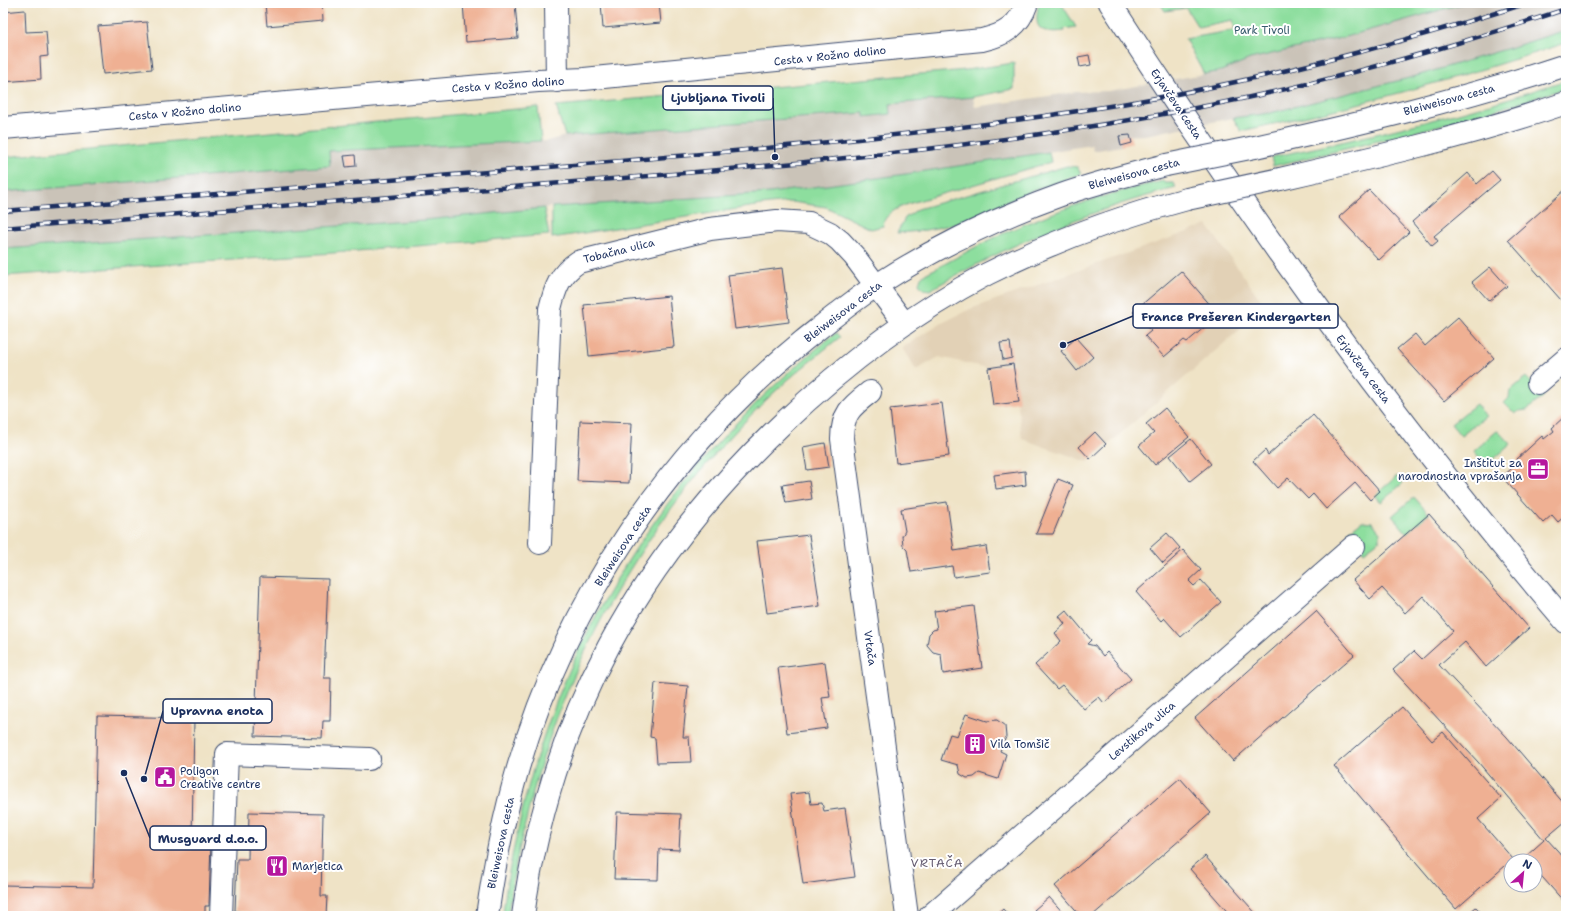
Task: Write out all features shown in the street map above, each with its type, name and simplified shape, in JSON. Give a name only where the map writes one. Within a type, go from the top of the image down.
[{"type":"main road","points":[[556,3],[557,80]]},
{"type":"main road","name":"Cesta v Rožno dolino","points":[[3,128],[557,80],[592,79],[982,40],[996,37],[1010,30],[1024,11],[1027,3]]},
{"type":"main road","name":"Erjavčeva cesta","points":[[1110,3],[1152,69],[1257,223],[1343,344],[1426,452],[1566,622]]},
{"type":"main road","name":"Bleiweisova cesta","points":[[487,916],[498,848],[507,807],[518,766],[532,725],[550,680],[581,614],[623,542],[670,477],[724,414],[784,357],[842,310],[876,286],[948,244],[1030,207],[1096,184],[1166,165],[1398,114],[1476,93],[1566,65]]},
{"type":"main road","points":[[523,916],[532,858],[541,820],[565,742],[580,704],[598,667],[636,598],[684,530],[736,470],[778,428],[831,379],[862,354],[904,323],[969,284],[1024,256],[1104,224],[1187,199],[1411,149],[1566,103]]},
{"type":"main road","name":"Tobačna ulica","points":[[540,543],[550,309],[560,279],[568,268],[578,262],[596,256],[710,229],[777,221],[809,223],[840,241],[854,256],[904,323]]},
{"type":"main road","points":[[1538,383],[1566,359]]},
{"type":"main road","name":"Vrtača","points":[[870,392],[853,406],[846,416],[842,426],[842,439],[907,916]]},
{"type":"main road","name":"Levstikova ulica","points":[[930,916],[1354,546]]},
{"type":"main road","points":[[221,916],[227,754],[369,759]]},
{"type":"shaded area","points":[[1465,3],[1566,3],[1566,30],[1413,77],[1270,113],[1233,118],[1145,135],[1119,136],[1121,146],[1093,151],[1092,145],[906,174],[770,193],[552,207],[425,220],[3,249],[3,192],[330,166],[328,151],[547,141],[565,136],[864,113],[864,116],[891,114],[890,104],[973,97],[975,107],[1076,92],[1109,91],[1221,71],[1250,59],[1345,37]]},
{"type":"shaded area","points":[[1207,225],[1273,317],[1260,327],[1253,318],[1088,462],[1022,439],[1013,364],[988,368],[939,357],[916,370],[902,348],[936,326],[970,309]]},
{"type":"green space","points":[[1039,3],[1061,3],[1076,27],[1064,29],[1065,31],[1056,32],[1049,32],[1040,28],[1037,19]]},
{"type":"green space","name":"Park Tivoli","points":[[1160,3],[1465,3],[1345,37],[1250,59],[1221,71],[1204,74],[1185,39],[1235,30],[1233,20],[1198,27],[1186,8],[1165,11]]},
{"type":"green space","points":[[1566,30],[1566,43],[1445,80],[1364,102],[1241,131],[1233,118],[1270,113],[1413,77]]},
{"type":"green space","points":[[1014,63],[1014,89],[973,97],[890,104],[891,114],[864,117],[864,113],[565,136],[556,106],[966,70]]},
{"type":"green space","points":[[1566,80],[1566,88],[1530,100],[1384,140],[1273,166],[1271,157],[1456,114]]},
{"type":"green space","points":[[538,107],[541,141],[329,151],[330,166],[3,192],[3,157]]},
{"type":"green space","points":[[1049,152],[1051,162],[911,203],[889,214],[884,221],[883,226],[871,229],[826,207],[792,202],[769,204],[552,238],[552,207],[770,193]]},
{"type":"green space","points":[[1067,166],[1077,167],[1081,174],[1032,191],[956,224],[921,231],[897,233],[905,218],[918,209]]},
{"type":"green space","points":[[1163,181],[1165,183],[1174,183],[1176,188],[1111,207],[1049,230],[960,273],[930,290],[923,289],[919,284],[923,275],[1002,234],[1081,203]]},
{"type":"green space","points":[[544,208],[549,235],[333,253],[3,276],[3,249],[425,220]]},
{"type":"green space","points":[[836,333],[840,337],[771,395],[720,448],[681,495],[646,545],[614,596],[586,650],[562,705],[542,762],[518,856],[508,916],[503,916],[507,880],[520,820],[540,748],[566,679],[598,612],[636,549],[679,489],[727,433],[779,381]]},
{"type":"green space","points":[[1526,377],[1544,396],[1527,410],[1519,411],[1515,414],[1504,403],[1509,398],[1510,391]]},
{"type":"green space","points":[[1476,404],[1486,416],[1461,436],[1451,424]]},
{"type":"green space","points":[[1498,430],[1511,444],[1486,466],[1474,451]]},
{"type":"green space","points":[[1397,476],[1403,483],[1381,502],[1375,495]]},
{"type":"green space","points":[[1414,497],[1429,514],[1407,533],[1392,516]]},
{"type":"green space","points":[[1362,521],[1372,522],[1380,532],[1380,540],[1364,552],[1348,532]]},
{"type":"building","points":[[265,3],[322,3],[323,21],[267,26]]},
{"type":"building","points":[[463,3],[515,3],[518,38],[466,42]]},
{"type":"building","points":[[601,3],[659,3],[661,23],[603,28]]},
{"type":"building","points":[[916,3],[925,3],[918,7]]},
{"type":"building","points":[[25,10],[26,32],[46,31],[48,56],[40,57],[41,79],[3,82],[3,12]]},
{"type":"building","points":[[147,22],[152,69],[103,74],[98,26]]},
{"type":"building","points":[[1089,55],[1091,65],[1080,67],[1078,57]]},
{"type":"building","points":[[1130,135],[1132,143],[1121,146],[1119,136]]},
{"type":"building","points":[[355,155],[356,166],[346,167],[344,156]]},
{"type":"building","points":[[1492,171],[1500,180],[1434,236],[1438,241],[1432,246],[1412,222],[1468,173],[1477,184]]},
{"type":"building","points":[[1566,189],[1566,296],[1561,300],[1508,240]]},
{"type":"building","points":[[1369,190],[1409,232],[1379,260],[1339,217]]},
{"type":"building","points":[[1490,267],[1507,286],[1489,301],[1472,282]]},
{"type":"building","points":[[782,268],[789,322],[735,329],[728,275]]},
{"type":"building","points":[[1181,271],[1219,315],[1187,342],[1184,340],[1164,357],[1145,336],[1151,331],[1133,312]]},
{"type":"building","points":[[669,296],[674,347],[589,356],[584,305]]},
{"type":"building","points":[[1458,317],[1494,358],[1444,401],[1397,349],[1415,334],[1425,346]]},
{"type":"building","points":[[1076,338],[1093,357],[1077,371],[1061,351]]},
{"type":"building","points":[[1010,342],[1012,358],[1003,360],[1000,343]]},
{"type":"building","points":[[1013,364],[1019,402],[993,405],[988,368]]},
{"type":"building","points":[[942,403],[949,456],[896,463],[890,409]]},
{"type":"building","points":[[1165,408],[1189,437],[1155,465],[1139,446],[1154,433],[1146,424]]},
{"type":"building","points":[[1313,415],[1380,491],[1370,500],[1355,483],[1326,509],[1313,494],[1308,499],[1288,478],[1277,488],[1253,461],[1265,450],[1268,455]]},
{"type":"building","name":"Inštitut za narodnostna vprašanja","points":[[1566,415],[1566,515],[1558,522],[1552,515],[1543,523],[1502,477],[1519,462],[1517,459],[1542,436],[1544,439],[1554,431],[1552,428]]},
{"type":"building","points":[[580,421],[632,423],[629,483],[577,481]]},
{"type":"building","points":[[1095,432],[1106,444],[1090,459],[1079,447]]},
{"type":"building","points":[[1191,439],[1211,464],[1190,481],[1170,456]]},
{"type":"building","points":[[825,443],[829,467],[807,470],[803,447]]},
{"type":"building","points":[[1025,471],[1026,485],[996,489],[994,475]]},
{"type":"building","points":[[1058,479],[1073,485],[1053,534],[1036,534]]},
{"type":"building","points":[[809,481],[812,499],[786,503],[782,485]]},
{"type":"building","points":[[947,502],[954,551],[986,546],[990,572],[954,577],[952,566],[911,572],[907,550],[903,546],[902,536],[905,531],[901,509]]},
{"type":"building","points":[[1429,514],[1529,628],[1486,667],[1465,642],[1439,665],[1507,737],[1566,806],[1566,821],[1546,838],[1566,860],[1566,904],[1543,878],[1543,853],[1529,853],[1544,840],[1478,762],[1393,670],[1414,651],[1422,659],[1453,631],[1423,596],[1405,613],[1382,588],[1370,599],[1353,580]]},
{"type":"building","points":[[1167,533],[1180,548],[1163,563],[1150,548]]},
{"type":"building","points":[[809,535],[820,606],[767,613],[757,541]]},
{"type":"building","points":[[1183,550],[1201,570],[1189,581],[1194,586],[1201,580],[1221,602],[1181,637],[1164,618],[1161,621],[1136,592]]},
{"type":"building","points":[[260,577],[328,579],[324,678],[331,678],[330,721],[323,721],[322,738],[255,736]]},
{"type":"building","points":[[974,606],[982,668],[943,674],[941,654],[933,652],[927,645],[929,634],[933,630],[937,629],[934,611]]},
{"type":"building","points":[[1066,610],[1091,640],[1087,644],[1095,646],[1103,656],[1107,652],[1131,679],[1104,703],[1099,697],[1084,709],[1062,685],[1057,689],[1035,665],[1061,641],[1055,633],[1065,624],[1059,616]]},
{"type":"building","points":[[1316,611],[1354,655],[1233,761],[1195,718]]},
{"type":"building","points":[[825,662],[830,697],[822,698],[827,728],[787,733],[778,668]]},
{"type":"building","points":[[655,683],[688,686],[683,737],[689,737],[691,762],[657,763],[655,738],[650,737]]},
{"type":"building","points":[[1402,707],[1432,741],[1443,732],[1501,798],[1478,819],[1508,853],[1503,853],[1503,868],[1456,909],[1334,766]]},
{"type":"building","name":"Vila Tomšič","points":[[966,714],[987,721],[997,720],[1005,726],[1006,737],[1000,751],[1006,754],[998,779],[979,773],[974,777],[967,778],[960,774],[958,765],[941,760],[950,734],[957,736]]},
{"type":"building","points":[[97,716],[194,718],[192,840],[211,840],[209,906],[205,906],[205,916],[3,916],[3,885],[93,887]]},
{"type":"building","points":[[1180,778],[1211,813],[1092,916],[1081,916],[1055,886]]},
{"type":"building","points":[[809,792],[811,804],[822,803],[824,811],[845,808],[855,877],[803,884],[790,794]]},
{"type":"building","points":[[249,812],[323,814],[321,896],[327,896],[326,916],[247,916],[247,912],[235,911],[237,859],[248,859]]},
{"type":"building","points":[[617,812],[681,814],[679,850],[659,849],[658,880],[614,879]]},
{"type":"building","points":[[1205,856],[1258,916],[1231,916],[1190,869]]},
{"type":"building","points":[[1049,897],[1066,916],[1040,916],[1034,910]]},
{"type":"building","points":[[1476,907],[1484,916],[1465,916],[1470,912]]},
{"type":"building","points":[[1003,909],[1009,916],[995,916]]},
{"type":"railway","points":[[3,211],[729,152],[860,139],[1057,114],[1173,95],[1276,73],[1428,33],[1528,3]]},
{"type":"railway","points":[[3,228],[737,169],[899,152],[1061,131],[1221,103],[1308,84],[1395,61],[1566,9]]},
{"type":"place","name":"Ljubljana Tivoli","points":[[775,157]]},
{"type":"place","name":"France Prešeren Kindergarten","points":[[1063,345]]},
{"type":"place","name":"Inštitut za narodnostna vprašanja","points":[[1538,469]]},
{"type":"place","name":"Vila Tomšič","points":[[975,744]]},
{"type":"place","name":"Musguard d.o.o.","points":[[124,773]]},
{"type":"place","name":"Poligon Creative centre","points":[[165,777]]},
{"type":"place","name":"Upravna enota","points":[[144,779]]},
{"type":"place","name":"Marjetica","points":[[277,866]]},
{"type":"district","name":"VRTAČA","points":[[937,863]]}]
